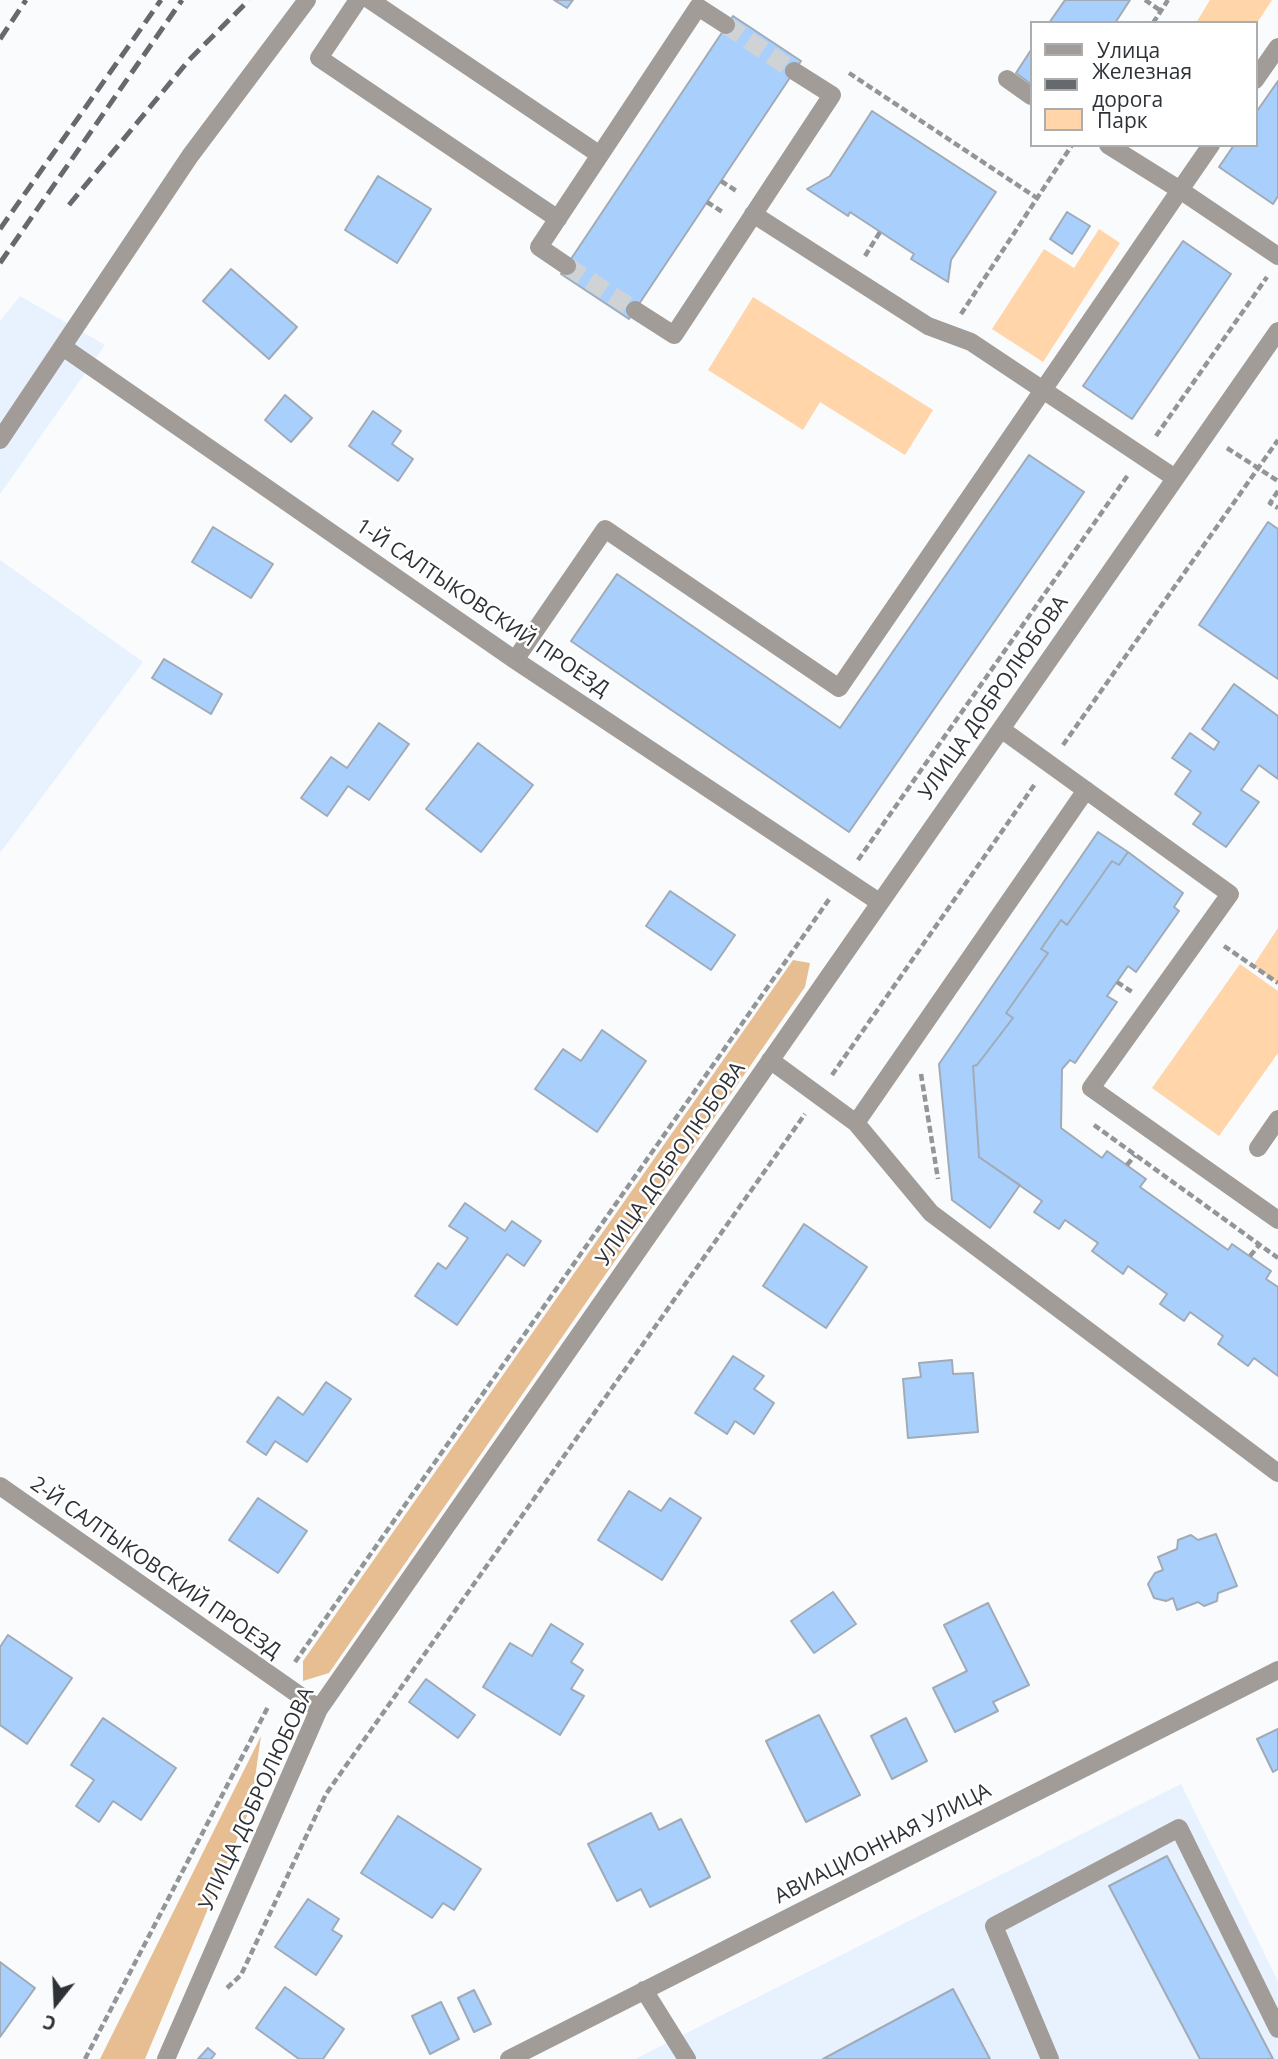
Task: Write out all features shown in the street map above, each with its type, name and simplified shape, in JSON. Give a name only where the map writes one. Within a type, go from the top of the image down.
[{"type":"street","points":[[0,440],[190,156],[307,0]]},
{"type":"street","points":[[358,0],[319,58],[558,219]]},
{"type":"street","points":[[370,0],[600,155]]},
{"type":"street","points":[[567,265],[539,247],[698,7],[726,26]]},
{"type":"street","points":[[1257,77],[1278,47]]},
{"type":"street","points":[[635,310],[674,335],[832,95],[794,71]]},
{"type":"street","points":[[1007,79],[1030,95]]},
{"type":"street","points":[[1111,147],[1278,256]]},
{"type":"street","points":[[515,660],[605,529],[839,688],[1210,147]]},
{"type":"street","points":[[753,214],[928,326],[971,342],[1175,478]]},
{"type":"street","name":"УЛИЦА ДОБРОЛЮБОВА","points":[[166,2059],[319,1709],[1175,478],[1206,434],[1272,353],[1278,331]]},
{"type":"street","name":"1-Й САЛТЫКОВСКИЙ ПРОЕЗД","points":[[63,346],[515,660],[879,902]]},
{"type":"street","points":[[1001,729],[1230,894],[1091,1088],[1278,1220]]},
{"type":"street","points":[[856,1123],[1086,790]]},
{"type":"street","points":[[770,1060],[856,1123],[931,1213],[1278,1473]]},
{"type":"street","points":[[1258,1148],[1278,1119]]},
{"type":"street","name":"2-Й САЛТЫКОВСКИЙ ПРОЕЗД","points":[[0,1486],[319,1709]]},
{"type":"street","name":"АВИАЦИОННАЯ УЛИЦА","points":[[509,2059],[1278,1670]]},
{"type":"street","points":[[1051,2059],[994,1926],[1179,1828],[1278,2029]]},
{"type":"street","points":[[644,1990],[687,2059]]},
{"type":"path","points":[[1145,0],[1161,11]]},
{"type":"path","points":[[1154,21],[1168,0]]},
{"type":"path","points":[[815,84],[831,61],[1037,198]]},
{"type":"path","points":[[949,333],[1071,147]]},
{"type":"path","points":[[721,181],[744,196],[748,190]]},
{"type":"path","points":[[707,202],[730,217]]},
{"type":"path","points":[[865,256],[880,232]]},
{"type":"path","points":[[85,2059],[280,1684],[1270,274]]},
{"type":"path","points":[[1206,434],[1278,481]]},
{"type":"path","points":[[224,1991],[241,1975],[326,1794],[1278,440]]},
{"type":"path","points":[[1278,491],[1270,503],[1278,508]]},
{"type":"path","points":[[1203,932],[1278,983]]},
{"type":"path","points":[[920,1072],[939,1190]]},
{"type":"path","points":[[1127,1165],[1135,1155]]},
{"type":"path","points":[[1250,1256],[1259,1244]]},
{"type":"shaded area","points":[[20,296],[105,345],[0,494],[0,321]]},
{"type":"shaded area","points":[[0,560],[143,662],[0,853]]},
{"type":"shaded area","points":[[793,960],[810,963],[805,987],[329,1673],[303,1681],[303,1661]]},
{"type":"shaded area","points":[[261,1736],[251,1806],[145,2059],[100,2059]]},
{"type":"shaded area","points":[[1181,1784],[1278,1981],[1278,2059],[635,2059]]},
{"type":"green space","points":[[1210,0],[1272,0],[1257,23],[1197,21]]},
{"type":"green space","points":[[1099,229],[1120,243],[1043,362],[992,329],[1044,249],[1074,268]]},
{"type":"green space","points":[[753,297],[933,410],[905,455],[820,402],[803,430],[708,370]]},
{"type":"green space","points":[[1278,928],[1278,983],[1253,966]]},
{"type":"green space","points":[[1240,964],[1278,991],[1278,1053],[1219,1136],[1152,1088]]},
{"type":"building","points":[[554,0],[573,0],[567,8]]},
{"type":"building","points":[[1065,0],[1130,0],[1116,21],[1050,21]]},
{"type":"building","points":[[733,16],[801,61],[629,319],[561,274]]},
{"type":"building","points":[[1030,52],[1030,83],[1016,73]]},
{"type":"building","points":[[1278,81],[1278,196],[1273,204],[1219,167],[1233,147],[1257,147],[1257,111]]},
{"type":"building","points":[[872,111],[996,192],[951,260],[948,282],[911,259],[914,254],[850,212],[848,216],[807,189],[830,176]]},
{"type":"building","points":[[378,176],[431,209],[397,263],[345,230]]},
{"type":"building","points":[[1067,212],[1090,226],[1072,254],[1050,239]]},
{"type":"building","points":[[1183,241],[1231,274],[1132,419],[1083,386]]},
{"type":"building","points":[[231,269],[297,327],[269,359],[203,301]]},
{"type":"building","points":[[285,395],[312,418],[291,442],[265,420]]},
{"type":"building","points":[[373,411],[401,431],[392,444],[413,459],[398,481],[349,446]]},
{"type":"building","points":[[1029,455],[1084,492],[849,832],[571,641],[617,574],[840,728]]},
{"type":"building","points":[[1268,522],[1278,529],[1278,679],[1199,625]]},
{"type":"building","points":[[213,527],[273,564],[251,598],[192,562]]},
{"type":"building","points":[[164,659],[222,694],[211,714],[152,678]]},
{"type":"building","points":[[1234,684],[1278,716],[1278,779],[1259,765],[1241,790],[1259,802],[1226,847],[1193,824],[1201,813],[1175,794],[1191,771],[1172,758],[1190,733],[1214,750],[1219,742],[1202,729]]},
{"type":"building","points":[[379,723],[409,744],[369,800],[348,786],[327,816],[301,798],[331,757],[347,768]]},
{"type":"building","points":[[478,743],[533,785],[481,852],[426,809]]},
{"type":"building","points":[[1098,832],[1128,852],[1119,865],[1112,861],[1067,925],[1061,920],[1041,949],[1048,953],[1006,1013],[1013,1018],[977,1065],[973,1066],[979,1157],[1020,1185],[990,1228],[952,1200],[939,1064]]},
{"type":"building","points":[[1128,852],[1183,893],[1174,907],[1179,911],[1136,972],[1128,966],[1107,996],[1117,1002],[1075,1063],[1070,1060],[1062,1069],[1061,1128],[1102,1158],[1107,1151],[1146,1179],[1140,1187],[1228,1250],[1232,1244],[1271,1271],[1266,1279],[1278,1287],[1278,1376],[1254,1358],[1248,1366],[1218,1344],[1223,1336],[1190,1312],[1184,1321],[1160,1304],[1167,1294],[1128,1266],[1123,1274],[1092,1251],[1098,1243],[1065,1220],[1059,1229],[1034,1212],[1042,1201],[979,1157],[973,1066],[977,1065],[1013,1018],[1006,1013],[1048,953],[1041,949],[1061,920],[1067,925],[1112,861],[1119,865]]},
{"type":"building","points":[[670,891],[735,935],[711,970],[646,926]]},
{"type":"building","points":[[602,1030],[646,1061],[597,1132],[535,1089],[563,1049],[581,1061]]},
{"type":"building","points":[[465,1203],[505,1231],[512,1221],[541,1241],[524,1266],[507,1254],[457,1325],[415,1296],[438,1263],[446,1269],[468,1238],[449,1226]]},
{"type":"building","points":[[804,1224],[867,1267],[826,1328],[763,1286]]},
{"type":"building","points":[[733,1356],[764,1376],[754,1389],[774,1403],[754,1434],[735,1421],[727,1434],[695,1413]]},
{"type":"building","points":[[952,1360],[953,1374],[973,1373],[978,1432],[908,1438],[903,1379],[921,1377],[919,1363]]},
{"type":"building","points":[[326,1382],[351,1399],[307,1462],[275,1441],[266,1455],[247,1442],[278,1397],[303,1415]]},
{"type":"building","points":[[629,1491],[661,1511],[670,1498],[701,1518],[662,1580],[598,1540]]},
{"type":"building","points":[[258,1498],[307,1531],[278,1573],[229,1540]]},
{"type":"building","points":[[1216,1534],[1237,1586],[1218,1593],[1217,1601],[1204,1606],[1198,1602],[1177,1610],[1173,1598],[1166,1601],[1154,1598],[1148,1584],[1155,1573],[1163,1570],[1158,1557],[1177,1549],[1178,1540],[1191,1535],[1198,1540]]},
{"type":"building","points":[[833,1592],[856,1624],[814,1653],[791,1621]]},
{"type":"building","points":[[988,1603],[1029,1685],[993,1702],[998,1711],[955,1732],[933,1688],[967,1671],[944,1625]]},
{"type":"building","points":[[551,1624],[583,1644],[571,1662],[583,1670],[571,1689],[584,1696],[560,1735],[483,1687],[510,1643],[532,1656]]},
{"type":"building","points":[[8,1635],[72,1678],[27,1744],[0,1725],[0,1647]]},
{"type":"building","points":[[426,1679],[475,1715],[458,1738],[409,1702]]},
{"type":"building","points":[[819,1715],[860,1795],[806,1822],[766,1741]]},
{"type":"building","points":[[103,1718],[176,1768],[141,1820],[113,1801],[99,1822],[76,1806],[94,1780],[71,1765]]},
{"type":"building","points":[[906,1718],[927,1761],[892,1779],[871,1736]]},
{"type":"building","points":[[1278,1729],[1278,1769],[1273,1772],[1257,1739]]},
{"type":"building","points":[[651,1813],[659,1830],[681,1819],[710,1877],[650,1907],[641,1889],[617,1901],[588,1844]]},
{"type":"building","points":[[398,1816],[481,1869],[454,1910],[443,1903],[432,1918],[361,1873]]},
{"type":"building","points":[[1167,1856],[1273,2059],[1200,2059],[1109,1886]]},
{"type":"building","points":[[308,1899],[339,1919],[332,1930],[342,1936],[316,1975],[275,1947]]},
{"type":"building","points":[[0,1962],[35,1988],[0,2037]]},
{"type":"building","points":[[285,1987],[344,2029],[323,2059],[299,2059],[256,2028]]},
{"type":"building","points":[[953,1989],[990,2059],[823,2059]]},
{"type":"building","points":[[474,1990],[491,2024],[474,2032],[458,1998]]},
{"type":"building","points":[[441,2002],[459,2039],[430,2054],[412,2016]]},
{"type":"building","points":[[208,2048],[215,2054],[211,2059],[198,2059]]},
{"type":"tunnel","points":[[726,25],[794,71]]},
{"type":"tunnel","points":[[567,266],[635,310]]},
{"type":"railway","points":[[0,39],[26,0]]},
{"type":"railway","points":[[0,229],[161,0]]},
{"type":"railway","points":[[0,263],[182,0]]},
{"type":"railway","points":[[69,205],[189,60],[249,0]]}]
